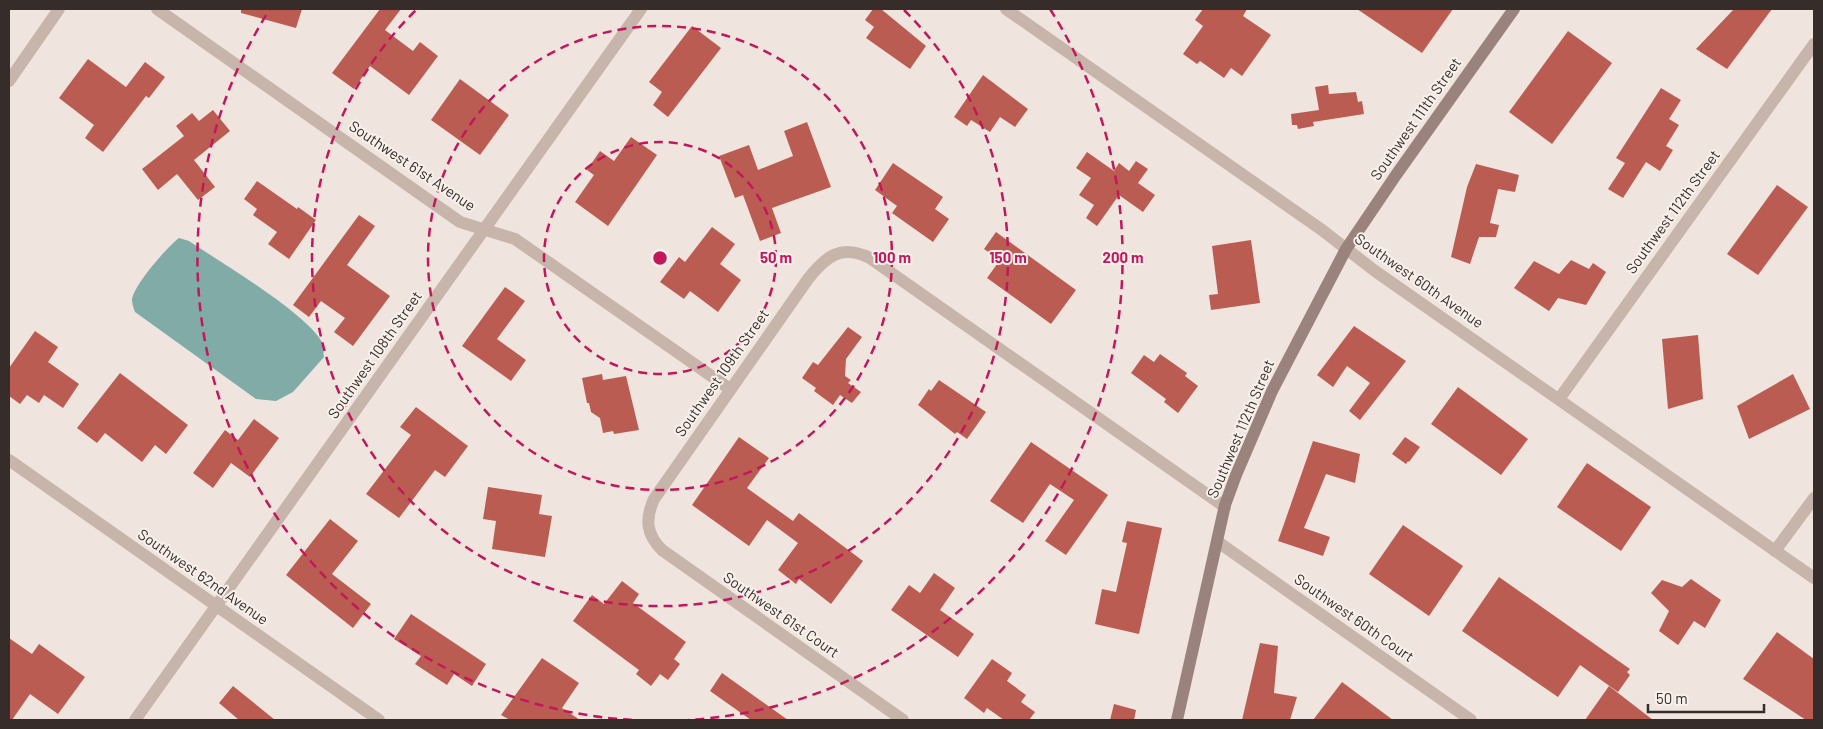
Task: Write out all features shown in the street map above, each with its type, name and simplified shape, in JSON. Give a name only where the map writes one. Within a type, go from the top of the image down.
[{"type":"main road","name":"Southwest 111th Street","points":[[1346,250],[1391,182],[1514,9]]},
{"type":"main road","name":"Southwest 112th Street","points":[[1177,720],[1225,507],[1236,475],[1272,391],[1346,250]]},
{"type":"street","points":[[9,81],[59,9]]},
{"type":"street","name":"Southwest 61st Avenue","points":[[157,9],[460,222],[515,239],[730,389]]},
{"type":"street","name":"Southwest 108th Street","points":[[135,720],[641,9]]},
{"type":"street","name":"Southwest 60th Avenue","points":[[1006,9],[1814,578]]},
{"type":"street","name":"Southwest 112th Street","points":[[1559,399],[1814,44]]},
{"type":"street","name":"Southwest 109th Street","points":[[648,529],[648,516],[654,499],[730,389],[817,267],[827,259],[844,252],[853,252],[870,258],[1225,507]]},
{"type":"street","name":"Southwest 62nd Avenue","points":[[9,460],[379,720]]},
{"type":"street","points":[[1775,551],[1814,498]]},
{"type":"street","name":"Southwest 61st Court","points":[[648,529],[662,550],[903,720]]},
{"type":"street","name":"Southwest 60th Court","points":[[1218,542],[1471,720]]},
{"type":"water","points":[[179,238],[189,241],[281,302],[313,330],[322,342],[324,357],[293,392],[276,401],[256,399],[135,312],[132,300],[138,286],[159,258]]},
{"type":"building","points":[[241,9],[302,9],[296,28],[241,13]]},
{"type":"building","points":[[380,9],[401,9],[385,30],[413,51],[420,42],[438,56],[409,95],[370,66],[354,89],[332,73]]},
{"type":"building","points":[[873,9],[881,9],[926,46],[910,69],[866,38],[874,27],[865,20]]},
{"type":"building","points":[[1203,9],[1247,9],[1243,16],[1271,35],[1242,76],[1231,68],[1224,78],[1200,61],[1197,64],[1183,54],[1203,26],[1195,20]]},
{"type":"building","points":[[1357,9],[1453,9],[1422,53]]},
{"type":"building","points":[[1734,9],[1772,9],[1727,69],[1696,49]]},
{"type":"building","points":[[692,26],[721,48],[668,117],[653,105],[662,92],[649,82]]},
{"type":"building","points":[[1568,31],[1612,63],[1552,144],[1509,112]]},
{"type":"building","points":[[88,59],[126,87],[145,62],[165,77],[149,98],[146,96],[103,152],[85,138],[94,125],[59,98]]},
{"type":"building","points":[[983,75],[1028,109],[1015,127],[1000,117],[990,132],[971,120],[967,126],[954,117]]},
{"type":"building","points":[[460,79],[509,115],[480,155],[431,120]]},
{"type":"building","points":[[1328,85],[1329,94],[1356,92],[1358,102],[1362,101],[1364,114],[1313,122],[1314,126],[1298,129],[1297,125],[1292,125],[1291,114],[1319,110],[1315,87]]},
{"type":"building","points":[[1661,88],[1681,100],[1669,119],[1679,125],[1666,146],[1673,150],[1660,171],[1646,162],[1623,198],[1608,189],[1625,163],[1616,158]]},
{"type":"building","points":[[213,110],[230,131],[194,160],[215,187],[198,200],[177,174],[158,190],[142,169],[184,136],[176,126],[192,113],[199,121]]},
{"type":"building","points":[[807,122],[831,187],[772,208],[781,233],[760,241],[743,195],[735,198],[719,156],[749,145],[758,170],[793,156],[784,131]]},
{"type":"building","points":[[631,137],[657,155],[608,226],[575,202],[594,175],[587,170],[600,151],[614,161]]},
{"type":"building","points":[[1087,152],[1114,171],[1119,163],[1129,171],[1136,161],[1148,169],[1138,183],[1155,195],[1143,212],[1119,195],[1097,226],[1086,218],[1094,205],[1079,195],[1091,178],[1076,168]]},
{"type":"building","points":[[893,163],[943,197],[935,209],[949,219],[933,242],[892,213],[897,206],[875,190]]},
{"type":"building","points":[[1476,164],[1519,175],[1515,192],[1498,189],[1490,223],[1499,225],[1496,237],[1479,237],[1470,264],[1451,257],[1467,187]]},
{"type":"building","points":[[257,181],[316,220],[289,259],[268,244],[277,232],[253,215],[257,209],[244,199]]},
{"type":"building","points":[[1777,185],[1808,207],[1758,275],[1727,254]]},
{"type":"building","points":[[359,215],[375,226],[347,265],[390,296],[353,346],[334,332],[345,318],[321,301],[309,317],[293,305]]},
{"type":"building","points":[[712,227],[735,244],[720,264],[741,280],[718,312],[690,291],[684,299],[660,282],[679,257],[685,262]]},
{"type":"building","points":[[996,232],[1076,290],[1051,324],[987,278],[1000,260],[984,249]]},
{"type":"building","points":[[1251,240],[1260,303],[1211,310],[1209,295],[1218,294],[1212,246]]},
{"type":"building","points":[[1571,260],[1589,269],[1593,263],[1606,272],[1586,305],[1558,298],[1549,311],[1514,288],[1534,261],[1559,274]]},
{"type":"building","points":[[505,287],[525,301],[497,339],[526,360],[511,381],[462,346]]},
{"type":"building","points":[[1354,326],[1406,361],[1360,420],[1349,411],[1370,383],[1347,366],[1333,387],[1317,375]]},
{"type":"building","points":[[848,327],[862,337],[846,359],[845,376],[851,380],[848,383],[861,392],[852,403],[840,395],[833,405],[814,391],[816,388],[802,378],[813,362],[818,365]]},
{"type":"building","points":[[35,331],[58,347],[48,362],[79,384],[63,408],[44,395],[39,403],[27,395],[20,404],[9,396],[9,368]]},
{"type":"building","points":[[1698,335],[1703,399],[1668,409],[1662,339]]},
{"type":"building","points":[[1160,354],[1187,373],[1185,376],[1198,386],[1178,413],[1164,402],[1166,399],[1131,373],[1144,355],[1154,362]]},
{"type":"building","points":[[120,373],[188,425],[166,454],[155,445],[142,462],[105,433],[97,443],[77,428]]},
{"type":"building","points":[[602,374],[603,380],[626,376],[639,430],[614,434],[613,431],[603,433],[600,418],[591,412],[589,403],[587,403],[582,378]]},
{"type":"building","points":[[1793,374],[1810,409],[1749,439],[1737,406]]},
{"type":"building","points":[[939,380],[986,412],[967,439],[957,432],[955,434],[918,405],[929,389],[931,391]]},
{"type":"building","points":[[1458,387],[1528,439],[1501,475],[1431,424]]},
{"type":"building","points":[[416,407],[468,446],[445,477],[435,470],[399,518],[366,494],[411,435],[400,427]]},
{"type":"building","points":[[254,419],[279,438],[250,477],[231,463],[213,488],[193,473],[225,430],[238,440]]},
{"type":"building","points":[[739,437],[769,458],[747,488],[793,521],[799,513],[863,561],[831,604],[799,579],[796,584],[778,570],[798,543],[767,520],[749,546],[692,505]]},
{"type":"building","points":[[1405,437],[1420,447],[1406,464],[1392,454]]},
{"type":"building","points":[[1313,441],[1360,454],[1355,483],[1326,474],[1304,528],[1330,537],[1323,556],[1278,541]]},
{"type":"building","points":[[1031,442],[1108,495],[1066,555],[1045,541],[1074,500],[1050,484],[1023,523],[990,501]]},
{"type":"building","points":[[1587,463],[1651,507],[1621,551],[1557,507]]},
{"type":"building","points":[[488,487],[542,495],[539,514],[552,516],[545,557],[492,549],[496,521],[483,519]]},
{"type":"building","points":[[330,519],[358,541],[332,574],[371,604],[353,628],[286,575]]},
{"type":"building","points":[[1127,521],[1162,528],[1139,634],[1095,624],[1102,589],[1116,592],[1127,543],[1122,542]]},
{"type":"building","points":[[1403,525],[1463,566],[1429,616],[1369,574]]},
{"type":"building","points":[[934,573],[955,588],[940,610],[974,634],[958,657],[891,610],[909,585],[920,593]]},
{"type":"building","points":[[1499,577],[1630,669],[1627,672],[1630,675],[1618,692],[1580,665],[1558,697],[1462,631]]},
{"type":"building","points":[[1691,579],[1721,600],[1705,628],[1694,621],[1678,645],[1659,631],[1669,611],[1651,593],[1662,580],[1682,587]]},
{"type":"building","points":[[622,581],[639,594],[633,603],[686,642],[674,659],[680,664],[668,680],[660,674],[651,686],[636,674],[639,670],[573,621],[592,595],[604,604]]},
{"type":"building","points":[[411,614],[486,664],[472,686],[454,674],[447,685],[415,664],[421,656],[394,639]]},
{"type":"building","points":[[1777,632],[1814,659],[1814,720],[1806,720],[1743,679]]},
{"type":"building","points":[[9,638],[32,654],[39,644],[85,677],[58,714],[30,694],[12,720],[9,720]]},
{"type":"building","points":[[1260,643],[1278,646],[1274,693],[1297,697],[1290,720],[1242,720]]},
{"type":"building","points":[[542,658],[579,683],[562,708],[580,720],[510,720],[501,715]]},
{"type":"building","points":[[992,659],[1012,673],[1007,681],[1026,695],[1021,702],[1035,712],[1029,720],[1004,720],[987,708],[984,713],[964,698]]},
{"type":"building","points":[[722,673],[788,720],[751,720],[710,691]]},
{"type":"building","points":[[1342,682],[1393,720],[1313,720]]},
{"type":"building","points":[[233,686],[275,720],[239,720],[219,703]]},
{"type":"building","points":[[1609,686],[1653,720],[1585,720]]},
{"type":"building","points":[[1114,704],[1136,710],[1134,720],[1110,720]]}]
